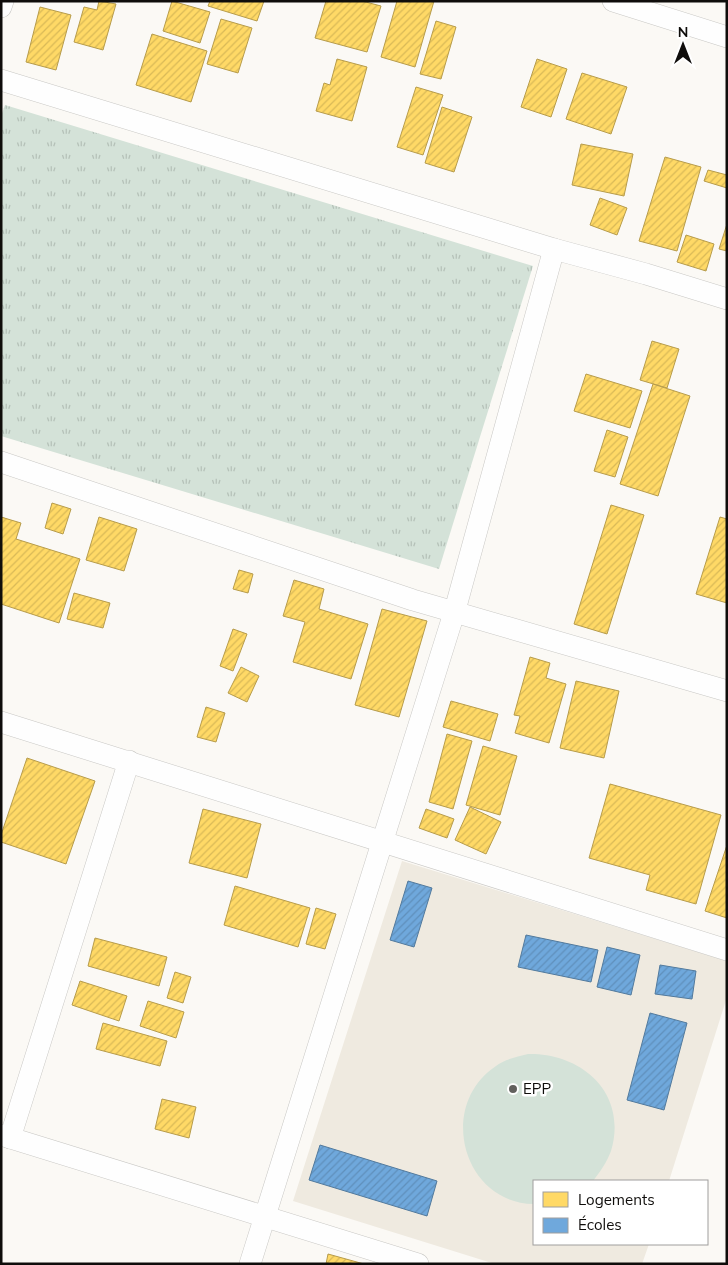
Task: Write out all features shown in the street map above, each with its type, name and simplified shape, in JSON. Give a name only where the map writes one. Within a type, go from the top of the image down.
[{"type":"street","points":[[1,7],[3,1]]},
{"type":"street","points":[[613,1],[727,37]]},
{"type":"street","points":[[1,80],[554,249],[646,274],[727,299]]},
{"type":"street","points":[[250,1264],[455,610],[554,249]]},
{"type":"street","points":[[1,462],[413,600],[455,610],[727,691]]},
{"type":"street","points":[[1,722],[383,840],[727,950]]},
{"type":"street","points":[[128,761],[6,1136],[418,1264]]},
{"type":"shaded area","name":"EPP","points":[[402,861],[727,961],[727,997],[669,1180],[533,1180],[533,1245],[649,1245],[642,1264],[495,1264],[293,1201]]},
{"type":"green space","points":[[5,105],[533,266],[439,569],[1,436],[1,116]]},
{"type":"green space","points":[[528,1054],[548,1056],[567,1061],[583,1069],[607,1095],[613,1112],[615,1130],[611,1151],[594,1180],[533,1180],[533,1204],[509,1199],[489,1188],[475,1170],[466,1149],[463,1127],[467,1104],[478,1083],[496,1066],[511,1058]]},
{"type":"building: Logements","points":[[99,1],[116,4],[103,50],[74,42],[84,7],[97,10]]},
{"type":"building: Logements","points":[[172,1],[210,12],[200,43],[163,31]]},
{"type":"building: Logements","points":[[210,1],[264,1],[257,21],[208,6]]},
{"type":"building: Logements","points":[[326,1],[362,1],[381,6],[367,52],[315,38]]},
{"type":"building: Logements","points":[[397,1],[434,1],[415,67],[381,57]]},
{"type":"building: Logements","points":[[40,7],[71,15],[56,70],[26,62]]},
{"type":"building: Logements","points":[[221,19],[252,28],[238,73],[207,64]]},
{"type":"building: Logements","points":[[436,21],[456,27],[441,79],[420,74]]},
{"type":"building: Logements","points":[[152,34],[207,51],[191,102],[136,85]]},
{"type":"building: Logements","points":[[337,59],[367,67],[352,121],[316,111],[324,83],[330,85]]},
{"type":"building: Logements","points":[[537,59],[567,69],[551,117],[521,107]]},
{"type":"building: Logements","points":[[582,73],[627,87],[611,134],[566,119]]},
{"type":"building: Logements","points":[[416,87],[443,95],[423,155],[397,147]]},
{"type":"building: Logements","points":[[442,107],[472,117],[454,172],[425,163]]},
{"type":"building: Logements","points":[[581,144],[633,154],[624,196],[572,185]]},
{"type":"building: Logements","points":[[665,157],[701,167],[677,251],[639,241]]},
{"type":"building: Logements","points":[[708,170],[727,175],[727,188],[704,181]]},
{"type":"building: Logements","points":[[600,198],[627,208],[617,235],[590,225]]},
{"type":"building: Logements","points":[[727,224],[727,251],[719,249]]},
{"type":"building: Logements","points":[[686,235],[714,244],[706,271],[677,262]]},
{"type":"building: Logements","points":[[652,341],[679,349],[667,388],[640,380]]},
{"type":"building: Logements","points":[[586,374],[642,391],[630,428],[574,411]]},
{"type":"building: Logements","points":[[653,384],[690,396],[658,496],[620,484]]},
{"type":"building: Logements","points":[[607,430],[628,437],[615,477],[594,471]]},
{"type":"building: Logements","points":[[52,503],[71,509],[63,534],[45,528]]},
{"type":"building: Logements","points":[[611,505],[644,515],[607,634],[574,624]]},
{"type":"building: Logements","points":[[1,517],[20,524],[4,565],[1,564]]},
{"type":"building: Logements","points":[[1,517],[21,523],[16,539],[80,559],[59,623],[1,604]]},
{"type":"building: Logements","points":[[99,517],[137,529],[124,571],[86,560]]},
{"type":"building: Logements","points":[[720,517],[727,519],[727,603],[696,594]]},
{"type":"building: Logements","points":[[239,570],[253,574],[248,593],[233,589]]},
{"type":"building: Logements","points":[[294,580],[324,589],[319,609],[368,624],[351,679],[293,662],[305,622],[283,616]]},
{"type":"building: Logements","points":[[74,593],[110,603],[103,628],[67,619]]},
{"type":"building: Logements","points":[[382,609],[427,621],[399,717],[355,705]]},
{"type":"building: Logements","points":[[233,629],[247,634],[233,671],[220,666]]},
{"type":"building: Logements","points":[[530,657],[550,663],[546,678],[566,684],[549,743],[515,733],[520,716],[514,715]]},
{"type":"building: Logements","points":[[241,667],[259,676],[247,702],[228,693]]},
{"type":"building: Logements","points":[[576,681],[619,691],[604,758],[560,748]]},
{"type":"building: Logements","points":[[451,701],[498,714],[490,741],[443,727]]},
{"type":"building: Logements","points":[[206,707],[225,713],[216,742],[197,737]]},
{"type":"building: Logements","points":[[447,734],[472,741],[453,809],[429,802]]},
{"type":"building: Logements","points":[[483,746],[517,756],[500,815],[466,805]]},
{"type":"building: Logements","points":[[27,758],[95,781],[66,864],[1,842],[1,835]]},
{"type":"building: Logements","points":[[610,784],[721,815],[696,904],[646,890],[650,875],[589,858]]},
{"type":"building: Logements","points":[[470,807],[501,822],[486,854],[455,840]]},
{"type":"building: Logements","points":[[203,809],[261,824],[247,878],[189,863]]},
{"type":"building: Logements","points":[[426,809],[454,819],[447,838],[419,828]]},
{"type":"building: Logements","points":[[727,845],[727,918],[705,911]]},
{"type":"building: Logements","points":[[235,886],[310,908],[298,947],[224,925]]},
{"type":"building: Logements","points":[[316,908],[336,914],[325,949],[306,944]]},
{"type":"building: Logements","points":[[95,938],[167,957],[159,986],[88,966]]},
{"type":"building: Logements","points":[[175,972],[191,977],[183,1003],[167,998]]},
{"type":"building: Logements","points":[[80,981],[127,996],[119,1021],[72,1005]]},
{"type":"building: Logements","points":[[148,1001],[184,1012],[176,1038],[140,1026]]},
{"type":"building: Logements","points":[[103,1023],[167,1041],[160,1066],[96,1049]]},
{"type":"building: Logements","points":[[162,1099],[196,1107],[189,1138],[155,1129]]},
{"type":"building: Logements","points":[[328,1254],[364,1264],[326,1264]]},
{"type":"building: Écoles","points":[[408,881],[432,888],[414,947],[390,940]]},
{"type":"building: Écoles","points":[[526,935],[598,950],[591,982],[518,967]]},
{"type":"building: Écoles","points":[[607,947],[640,955],[631,995],[597,987]]},
{"type":"building: Écoles","points":[[660,965],[696,971],[692,999],[655,994]]},
{"type":"building: Écoles","points":[[650,1013],[687,1023],[664,1110],[627,1100]]},
{"type":"building: Écoles","points":[[320,1145],[437,1181],[427,1216],[309,1180]]},
{"type":"place","name":"EPP","points":[[513,1089]]}]
